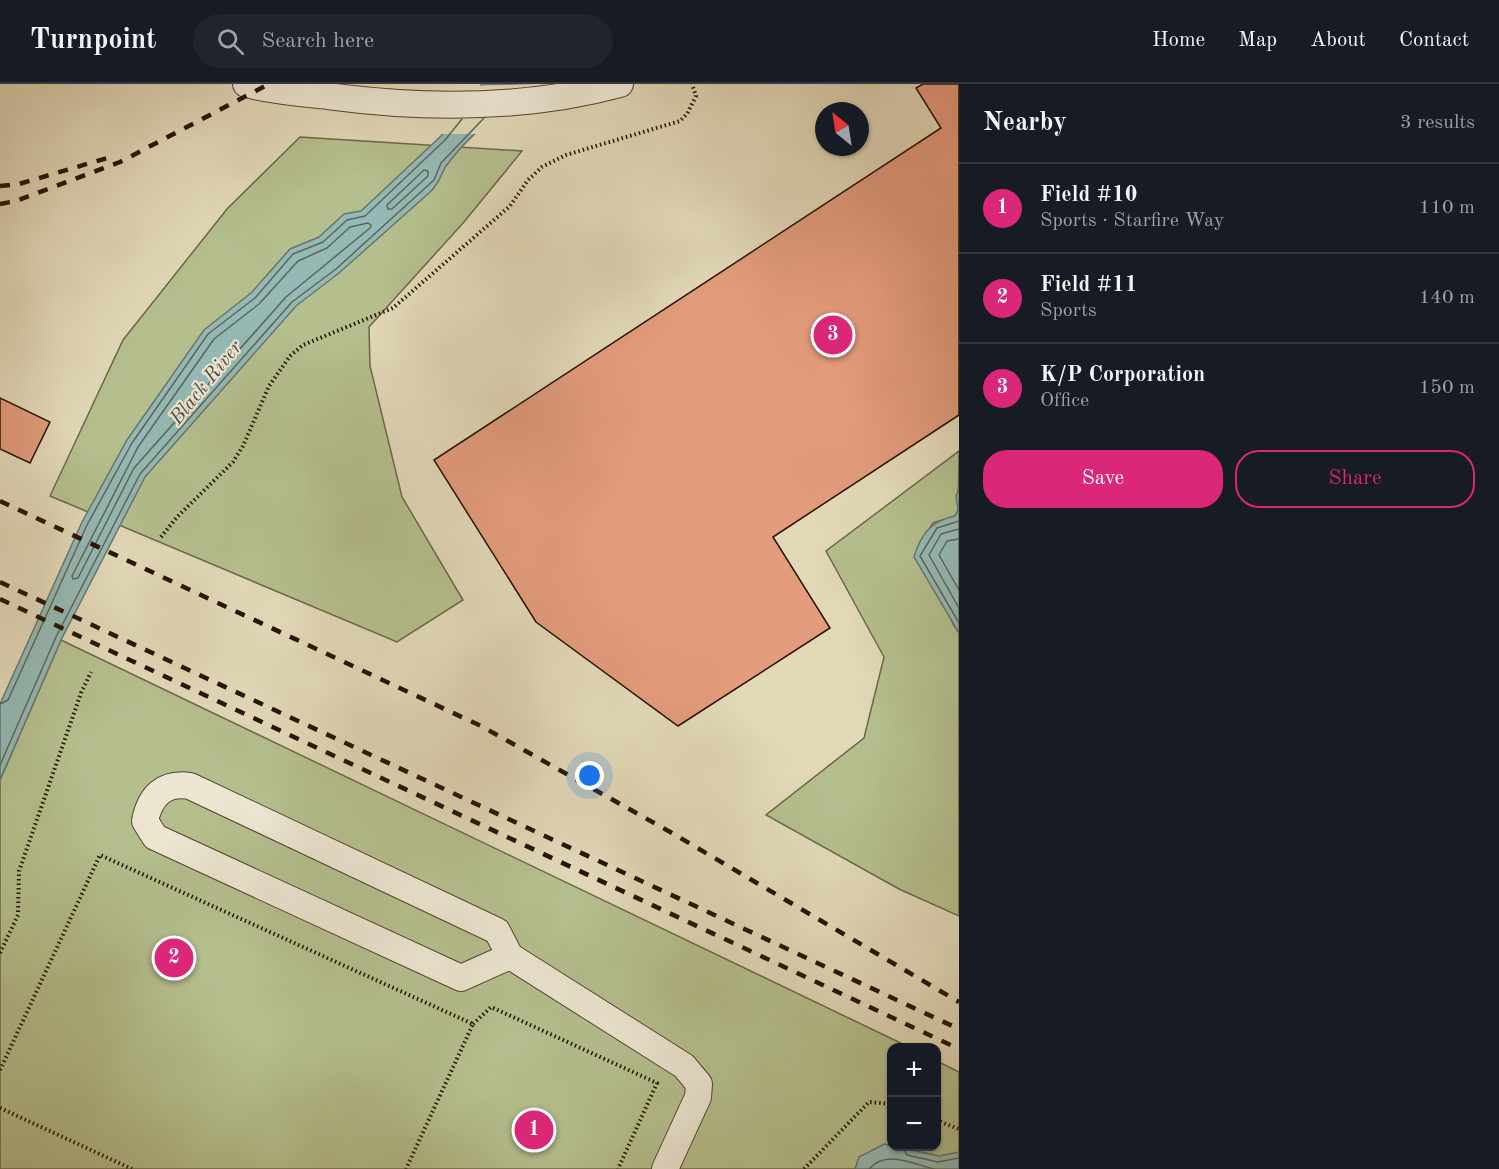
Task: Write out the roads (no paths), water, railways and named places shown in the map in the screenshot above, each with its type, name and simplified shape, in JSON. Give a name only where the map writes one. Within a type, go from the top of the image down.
[{"type":"street","points":[[246,84],[312,89],[374,102],[418,106],[483,105],[567,95],[620,84]]},
{"type":"street","points":[[510,956],[461,978],[155,837],[145,821],[148,807],[162,790],[176,784],[190,786],[497,931],[510,956],[684,1066],[699,1084],[698,1097],[665,1169]]},
{"type":"water","name":"Black River","points":[[482,84],[533,84],[465,143],[446,166],[438,183],[429,193],[339,273],[296,306],[145,477],[61,640],[0,780],[0,704],[82,522],[127,440],[204,330],[251,293],[290,249],[319,237],[344,214],[361,211],[441,136]]},
{"type":"water","points":[[959,489],[959,633],[914,557],[924,535],[933,525],[955,516],[958,510],[956,496]]},
{"type":"water","points":[[884,1144],[887,1145],[887,1151],[916,1151],[939,1156],[959,1152],[959,1169],[855,1169],[859,1157]]},
{"type":"railway","points":[[0,204],[16,201],[120,162],[269,84]]},
{"type":"railway","points":[[0,186],[19,184],[114,156]]},
{"type":"railway","points":[[0,501],[481,726],[672,833],[959,1002]]},
{"type":"railway","points":[[0,582],[959,1029]]},
{"type":"railway","points":[[0,599],[959,1049]]},
{"type":"place","name":"K/P Corporation","points":[[833,335]]},
{"type":"place","name":"Field #11","points":[[174,958]]},
{"type":"place","name":"Field #10","points":[[534,1130]]}]
